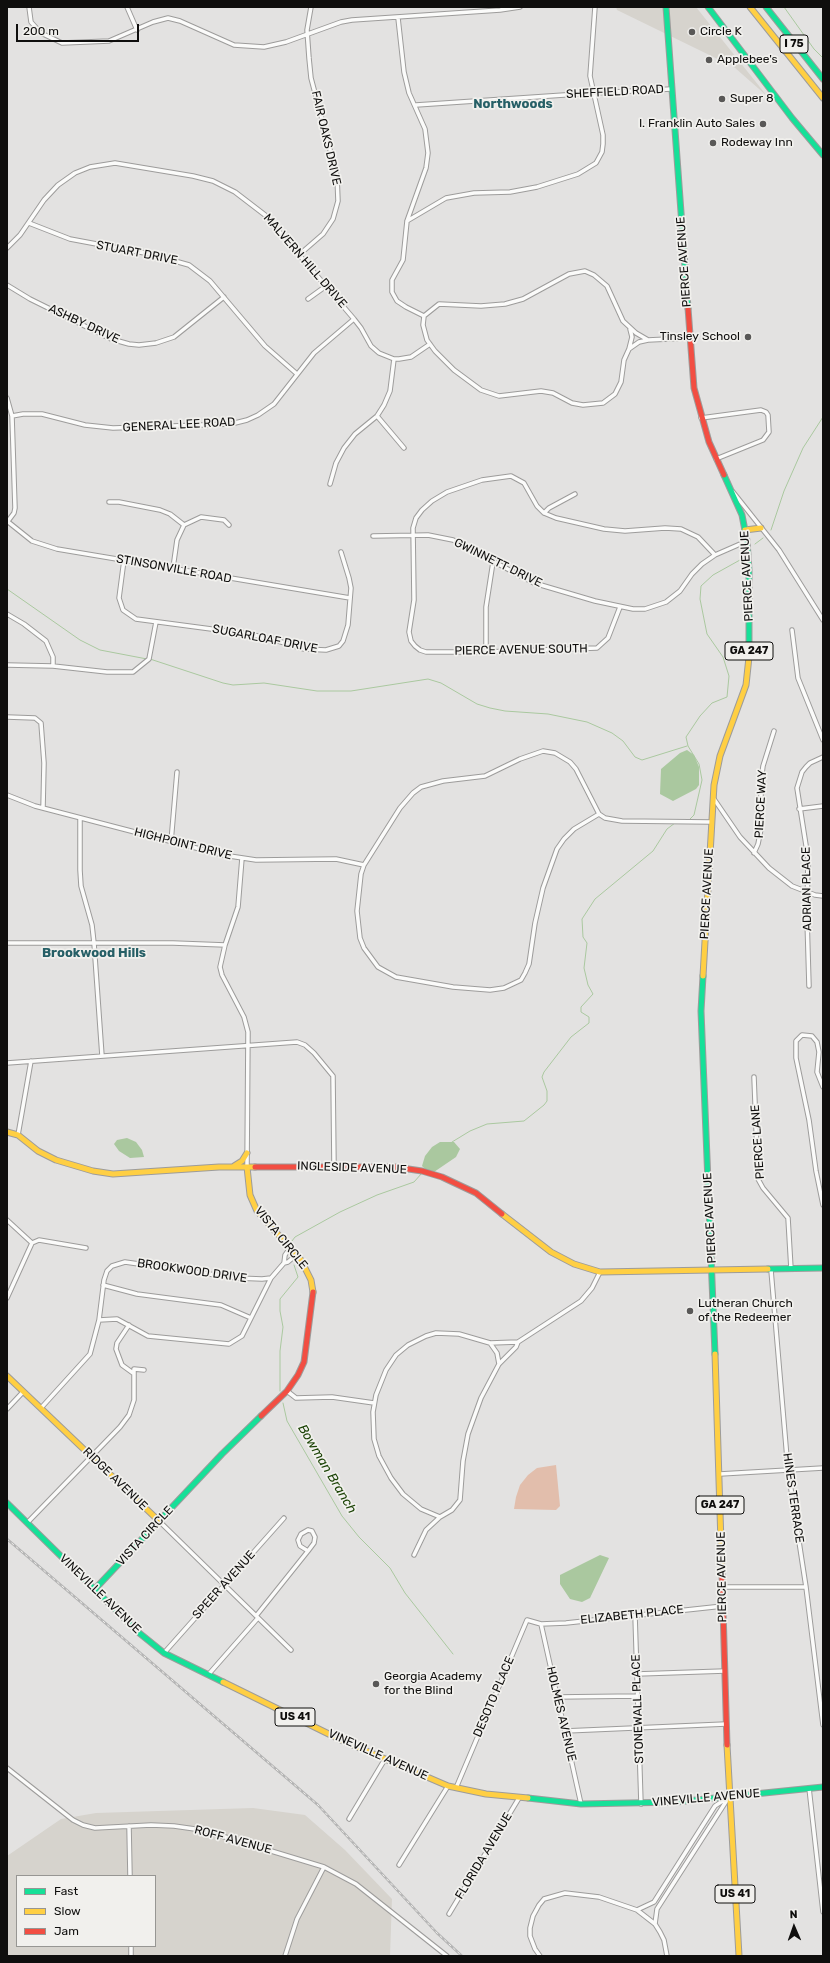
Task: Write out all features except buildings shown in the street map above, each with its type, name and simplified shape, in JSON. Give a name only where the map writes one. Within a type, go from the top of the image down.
[{"type":"main road","name":"PIERCE AVENUE","points":[[666,7],[694,388],[701,418],[716,459],[732,491],[745,530],[747,541],[749,586],[748,670],[742,700],[720,756],[713,793],[701,1011],[720,1474],[728,1797]]},
{"type":"main road","points":[[708,7],[792,118],[823,155]]},
{"type":"main road","name":"I 75","points":[[766,7],[823,79]]},
{"type":"main road","name":"I 75","points":[[751,8],[823,98]]},
{"type":"main road","points":[[745,530],[761,528]]},
{"type":"main road","name":"INGLESIDE AVENUE","points":[[7,1132],[18,1135],[46,1156],[93,1172],[113,1174],[232,1167],[334,1166],[400,1168],[422,1171],[459,1185],[485,1199],[551,1252],[574,1264],[600,1272],[823,1268]]},
{"type":"main road","points":[[232,1167],[238,1164],[247,1153]]},
{"type":"main road","name":"VISTA CIRCLE","points":[[95,1589],[222,1454],[288,1391],[304,1362],[313,1294],[309,1273],[296,1255],[269,1225],[253,1203],[250,1196],[247,1167]]},
{"type":"main road","name":"RIDGE AVENUE","points":[[7,1376],[159,1521]]},
{"type":"main road","name":"VINEVILLE AVENUE","points":[[7,1504],[148,1640],[164,1653],[385,1759],[448,1786],[519,1798],[581,1804],[641,1804],[823,1787]]},
{"type":"main road","name":"US 41","points":[[728,1797],[739,1956]]},
{"type":"street","points":[[28,7],[31,22],[41,33],[62,43],[109,41],[153,22],[168,18],[180,21],[234,45],[258,47],[267,47],[341,22],[500,10],[520,7]]},
{"type":"street","points":[[127,7],[137,30]]},
{"type":"street","name":"FAIR OAKS DRIVE","points":[[300,254],[323,234],[329,226],[335,215],[338,196],[337,176],[311,78],[307,34],[311,7]]},
{"type":"street","points":[[408,221],[446,198],[474,193],[523,190],[555,182],[578,174],[591,167],[602,152],[603,144],[590,76],[594,7]]},
{"type":"street","points":[[398,18],[399,38],[404,72],[409,93],[416,105],[425,129],[428,153],[426,168],[408,221],[404,260],[392,280],[392,292],[397,301],[424,316]]},
{"type":"street","name":"SHEFFIELD ROAD","points":[[416,105],[594,93],[671,90]]},
{"type":"street","name":"MALVERN HILL DRIVE","points":[[7,248],[29,223],[44,200],[67,179],[82,170],[99,164],[122,163],[203,178],[235,192],[265,215],[354,318],[375,350],[394,360]]},
{"type":"street","name":"STUART DRIVE","points":[[29,223],[70,239],[184,262],[204,275],[265,346],[297,374]]},
{"type":"street","points":[[630,328],[632,337],[629,350],[624,360],[621,382],[615,394],[603,403],[589,406],[572,403],[556,394],[541,391],[499,396],[481,390],[454,370],[430,344],[424,333],[424,316],[434,306],[442,303],[487,306],[519,300],[569,274],[585,271],[594,275],[607,286],[623,321],[630,328],[648,340]]},
{"type":"street","name":"ASHBY DRIVE","points":[[7,285],[30,299],[111,339],[139,345],[156,343],[174,337],[224,297]]},
{"type":"street","points":[[308,299],[326,286]]},
{"type":"street","name":"GENERAL LEE ROAD","points":[[12,416],[42,414],[85,425],[113,428],[231,424],[247,420],[269,408],[282,395],[314,353],[354,318]]},
{"type":"street","points":[[629,350],[639,342],[648,340],[690,338]]},
{"type":"street","points":[[330,484],[336,463],[344,448],[355,434],[377,416],[384,405],[390,391],[394,360],[411,357],[430,344]]},
{"type":"street","points":[[7,398],[12,416],[15,508],[13,515],[7,521]]},
{"type":"street","points":[[701,418],[762,410],[768,415],[768,432],[763,440],[716,459]]},
{"type":"street","points":[[377,416],[404,448]]},
{"type":"street","points":[[413,534],[416,518],[432,501],[458,487],[497,476],[511,476],[521,480],[537,506],[544,513],[556,518],[604,529],[625,531],[665,528],[681,529],[698,537],[714,555]]},
{"type":"street","points":[[732,491],[780,550],[823,620]]},
{"type":"street","points":[[544,513],[549,508],[575,494]]},
{"type":"street","points":[[110,502],[120,502],[160,510],[170,514],[184,525]]},
{"type":"street","points":[[173,568],[177,540],[184,525],[201,517],[224,520],[229,525]]},
{"type":"street","name":"STINSONVILLE ROAD","points":[[7,521],[32,541],[39,544],[124,560],[350,598]]},
{"type":"street","name":"GWINNETT DRIVE","points":[[373,536],[413,534],[428,535],[453,540],[477,551],[493,562],[534,583],[620,608]]},
{"type":"street","name":"PIERCE AVENUE SOUTH","points":[[413,534],[414,600],[409,632],[411,641],[416,647],[426,652],[486,652],[597,648],[608,638],[620,608]]},
{"type":"street","points":[[620,608],[645,609],[666,602],[680,591],[692,574],[714,555],[747,541]]},
{"type":"street","name":"SUGARLOAF DRIVE","points":[[124,560],[119,593],[123,610],[136,620],[248,634],[275,640],[304,650],[326,650],[333,649],[343,641],[348,625],[350,578],[341,552]]},
{"type":"street","points":[[486,652],[486,608],[493,562]]},
{"type":"street","points":[[7,614],[24,624],[46,641],[52,657],[53,666]]},
{"type":"street","points":[[7,665],[53,666],[107,672],[133,672],[150,659],[156,622]]},
{"type":"street","points":[[792,630],[798,678],[823,740]]},
{"type":"street","points":[[7,717],[35,718],[42,723],[44,763],[43,808]]},
{"type":"street","name":"PIERCE WAY","points":[[754,853],[758,844],[761,829],[761,781],[763,766],[774,731]]},
{"type":"street","points":[[599,814],[574,829],[557,849],[538,907],[529,964],[521,980],[497,989],[453,987],[409,980],[388,974],[378,968],[364,948],[360,938],[357,921],[357,900],[364,865],[400,808],[413,793],[421,787],[443,781],[485,776],[537,752],[555,753],[570,762],[576,769],[599,814],[605,818],[622,821],[711,822]]},
{"type":"street","name":"ADRIAN PLACE","points":[[809,986],[807,918],[808,858],[799,809],[797,788],[802,772],[810,763],[823,757]]},
{"type":"street","points":[[171,842],[177,772]]},
{"type":"street","points":[[713,793],[716,803],[754,853],[784,882],[808,893],[823,896]]},
{"type":"street","name":"HIGHPOINT DRIVE","points":[[7,795],[23,803],[171,842],[242,858],[269,860],[336,860],[364,865]]},
{"type":"street","points":[[799,809],[823,806]]},
{"type":"street","points":[[80,818],[79,858],[81,881],[92,926],[102,1056]]},
{"type":"street","name":"VISTA CIRCLE","points":[[242,858],[238,907],[221,962],[222,975],[247,1024],[247,1167]]},
{"type":"street","points":[[7,943],[225,946]]},
{"type":"street","points":[[823,1087],[817,1072],[819,1052],[817,1042],[812,1036],[802,1035],[797,1040],[795,1048],[796,1058],[810,1120],[816,1171],[823,1205]]},
{"type":"street","points":[[7,1063],[297,1042],[314,1053],[333,1076],[334,1166]]},
{"type":"street","points":[[18,1135],[31,1061]]},
{"type":"street","name":"PIERCE LANE","points":[[754,1078],[758,1179],[763,1188],[788,1218],[791,1269]]},
{"type":"street","points":[[7,1220],[32,1242]]},
{"type":"street","points":[[7,1298],[32,1242],[39,1240],[86,1248]]},
{"type":"street","points":[[284,1263],[285,1255],[290,1248]]},
{"type":"street","points":[[99,1320],[117,1319],[137,1332],[148,1336],[229,1344],[242,1336],[271,1278],[284,1263],[288,1262],[296,1255]]},
{"type":"street","name":"BROOKWOOD DRIVE","points":[[103,1284],[108,1271],[117,1263],[130,1263],[252,1279],[271,1278]]},
{"type":"street","name":"HINES TERRACE","points":[[771,1270],[788,1470],[806,1587],[823,1724]]},
{"type":"street","points":[[440,1517],[427,1512],[413,1503],[391,1478],[379,1456],[374,1439],[372,1424],[374,1403],[380,1384],[389,1364],[400,1350],[414,1341],[426,1336],[447,1332],[490,1343],[518,1342],[581,1301],[592,1288],[600,1272]]},
{"type":"street","points":[[41,1408],[90,1354],[99,1320],[103,1284],[137,1294],[225,1306],[251,1318]]},
{"type":"street","points":[[129,1326],[117,1343],[116,1349],[122,1365],[133,1374]]},
{"type":"street","points":[[414,1555],[426,1530],[440,1517],[452,1510],[460,1500],[463,1461],[468,1434],[481,1398],[499,1364],[516,1347],[518,1342]]},
{"type":"street","points":[[490,1343],[497,1353],[499,1364]]},
{"type":"street","points":[[27,1523],[92,1458],[129,1415],[134,1400],[134,1369],[144,1370]]},
{"type":"street","points":[[288,1391],[296,1398],[332,1397],[374,1403]]},
{"type":"street","points":[[7,1409],[23,1392]]},
{"type":"street","points":[[720,1474],[823,1468]]},
{"type":"street","name":"SPEER AVENUE","points":[[164,1653],[284,1518]]},
{"type":"street","name":"RIDGE AVENUE","points":[[159,1521],[291,1650]]},
{"type":"street","points":[[208,1675],[257,1617],[308,1551],[315,1538],[312,1531],[308,1530],[301,1534],[298,1540],[300,1546],[308,1551]]},
{"type":"street","points":[[723,1587],[806,1587]]},
{"type":"street","name":"ELIZABETH PLACE","points":[[540,1624],[723,1606]]},
{"type":"street","name":"STONEWALL PLACE","points":[[635,1615],[641,1804]]},
{"type":"street","name":"DESOTO PLACE","points":[[456,1788],[527,1620],[540,1624]]},
{"type":"street","name":"HOLMES AVENUE","points":[[540,1624],[581,1804]]},
{"type":"street","points":[[637,1674],[725,1672]]},
{"type":"street","points":[[557,1697],[638,1696]]},
{"type":"street","points":[[565,1731],[726,1724]]},
{"type":"street","points":[[349,1819],[385,1759]]},
{"type":"street","name":"ROFF AVENUE","points":[[7,1768],[82,1825],[95,1828],[174,1826],[202,1830],[324,1867],[356,1884],[446,1956]]},
{"type":"street","points":[[399,1865],[448,1786]]},
{"type":"street","points":[[809,1788],[823,1912]]},
{"type":"street","points":[[637,1910],[654,1902],[716,1806],[728,1797]]},
{"type":"street","points":[[655,1924],[657,1909],[728,1797]]},
{"type":"street","name":"FLORIDA AVENUE","points":[[449,1914],[519,1798]]},
{"type":"street","points":[[129,1826],[130,1875]]},
{"type":"street","points":[[285,1956],[297,1919],[324,1867]]},
{"type":"street","points":[[540,1956],[532,1944],[530,1923],[541,1902],[552,1896],[572,1893],[599,1897],[637,1910],[655,1924],[664,1940],[667,1956]]},
{"type":"shaded area","points":[[616,7],[696,7],[767,96],[734,67],[617,10]]},
{"type":"shaded area","points":[[687,750],[694,755],[699,767],[699,785],[696,789],[673,801],[660,794],[661,769],[680,753]]},
{"type":"shaded area","points":[[127,1138],[136,1142],[142,1150],[144,1157],[130,1158],[119,1151],[114,1144],[117,1140]]},
{"type":"shaded area","points":[[440,1142],[454,1142],[460,1149],[456,1157],[434,1172],[425,1169],[422,1166],[425,1156],[432,1147]]},
{"type":"shaded area","points":[[556,1465],[560,1506],[556,1510],[514,1509],[520,1485],[528,1475],[537,1468]]},
{"type":"shaded area","points":[[600,1555],[609,1558],[590,1598],[582,1602],[570,1599],[560,1584],[560,1575]]},
{"type":"shaded area","points":[[253,1808],[305,1815],[345,1850],[392,1899],[390,1956],[7,1956],[7,1856],[61,1819],[96,1813]]},
{"type":"waterway","points":[[784,7],[814,49],[823,58]]},
{"type":"waterway","name":"Bowman Branch","points":[[771,530],[784,491],[803,448],[823,417]]},
{"type":"waterway","name":"Bowman Branch","points":[[755,544],[763,538]]},
{"type":"waterway","name":"Bowman Branch","points":[[688,821],[694,815],[702,780],[699,764],[688,746],[686,737],[700,716],[712,703],[727,697],[729,676],[723,657],[707,634],[700,599],[701,586],[713,575],[740,560]]},
{"type":"waterway","points":[[7,589],[80,640],[100,650],[147,659]]},
{"type":"waterway","points":[[150,659],[233,685],[264,683],[317,691],[351,691],[428,679],[441,683],[477,704],[490,708],[505,711],[548,714],[587,722],[612,733],[623,741],[635,757],[642,760],[687,746]]},
{"type":"waterway","name":"Bowman Branch","points":[[452,1142],[470,1131],[487,1124],[524,1121],[547,1101],[547,1091],[542,1077],[544,1072],[571,1037],[589,1023],[589,1017],[581,1012],[581,1007],[593,994],[588,985],[584,968],[587,943],[583,937],[582,919],[595,899],[653,851],[667,829],[675,823]]},
{"type":"waterway","name":"Bowman Branch","points":[[292,1241],[295,1237],[340,1212],[377,1195],[414,1182],[422,1173]]},
{"type":"waterway","name":"Bowman Branch","points":[[280,1391],[280,1351],[283,1327],[280,1311],[280,1299],[298,1277],[294,1265]]},
{"type":"waterway","name":"Bowman Branch","points":[[283,1403],[287,1421],[342,1516],[359,1537],[390,1568],[405,1593],[453,1654]]},
{"type":"railway","points":[[7,1539],[318,1805],[437,1933],[462,1956]]},
{"type":"traffic: fast","points":[[666,7],[688,308]]},
{"type":"traffic: fast","points":[[708,7],[792,118],[823,155]]},
{"type":"traffic: fast","points":[[766,7],[823,79]]},
{"type":"traffic: fast","points":[[724,475],[742,515],[747,541],[749,570],[749,657]]},
{"type":"traffic: fast","points":[[703,976],[701,1011],[715,1354]]},
{"type":"traffic: fast","points":[[768,1269],[823,1268]]},
{"type":"traffic: fast","points":[[95,1589],[222,1454],[261,1416]]},
{"type":"traffic: fast","points":[[7,1503],[138,1632],[164,1653],[223,1682]]},
{"type":"traffic: fast","points":[[528,1798],[581,1804],[676,1802],[823,1787]]},
{"type":"traffic: slow","points":[[750,7],[823,98]]},
{"type":"traffic: slow","points":[[745,530],[761,528]]},
{"type":"traffic: slow","points":[[703,976],[714,785],[720,756],[746,685],[749,657]]},
{"type":"traffic: slow","points":[[7,1132],[18,1135],[38,1151],[56,1160],[93,1171],[113,1174],[219,1167],[255,1167]]},
{"type":"traffic: slow","points":[[234,1166],[242,1161],[247,1153]]},
{"type":"traffic: slow","points":[[247,1167],[250,1195],[257,1211],[301,1260],[311,1280],[313,1292]]},
{"type":"traffic: slow","points":[[502,1214],[551,1252],[574,1264],[600,1272],[768,1269]]},
{"type":"traffic: slow","points":[[715,1354],[722,1575]]},
{"type":"traffic: slow","points":[[7,1376],[159,1521]]},
{"type":"traffic: slow","points":[[223,1682],[341,1740],[448,1786],[486,1794],[528,1798]]},
{"type":"traffic: slow","points":[[727,1745],[739,1956]]},
{"type":"traffic: jam","points":[[688,308],[694,388],[709,442],[724,475]]},
{"type":"traffic: jam","points":[[255,1167],[395,1167],[422,1171],[442,1177],[476,1193],[502,1214]]},
{"type":"traffic: jam","points":[[261,1416],[287,1391],[298,1375],[304,1362],[313,1292]]},
{"type":"traffic: jam","points":[[722,1575],[727,1745]]},
{"type":"place","name":"Circle K","points":[[692,32]]},
{"type":"place","name":"Applebee's","points":[[709,60]]},
{"type":"place","name":"Super 8","points":[[722,99]]},
{"type":"place","name":"I. Franklin Auto Sales","points":[[763,124]]},
{"type":"place","name":"Rodeway Inn","points":[[713,143]]},
{"type":"place","name":"Tinsley School","points":[[748,337]]},
{"type":"place","name":"Lutheran Church of the Redeemer","points":[[690,1311]]},
{"type":"place","name":"Georgia Academy for the Blind","points":[[376,1684]]},
{"type":"district","name":"Northwoods","points":[[513,104]]},
{"type":"district","name":"Brookwood Hills","points":[[94,953]]}]
